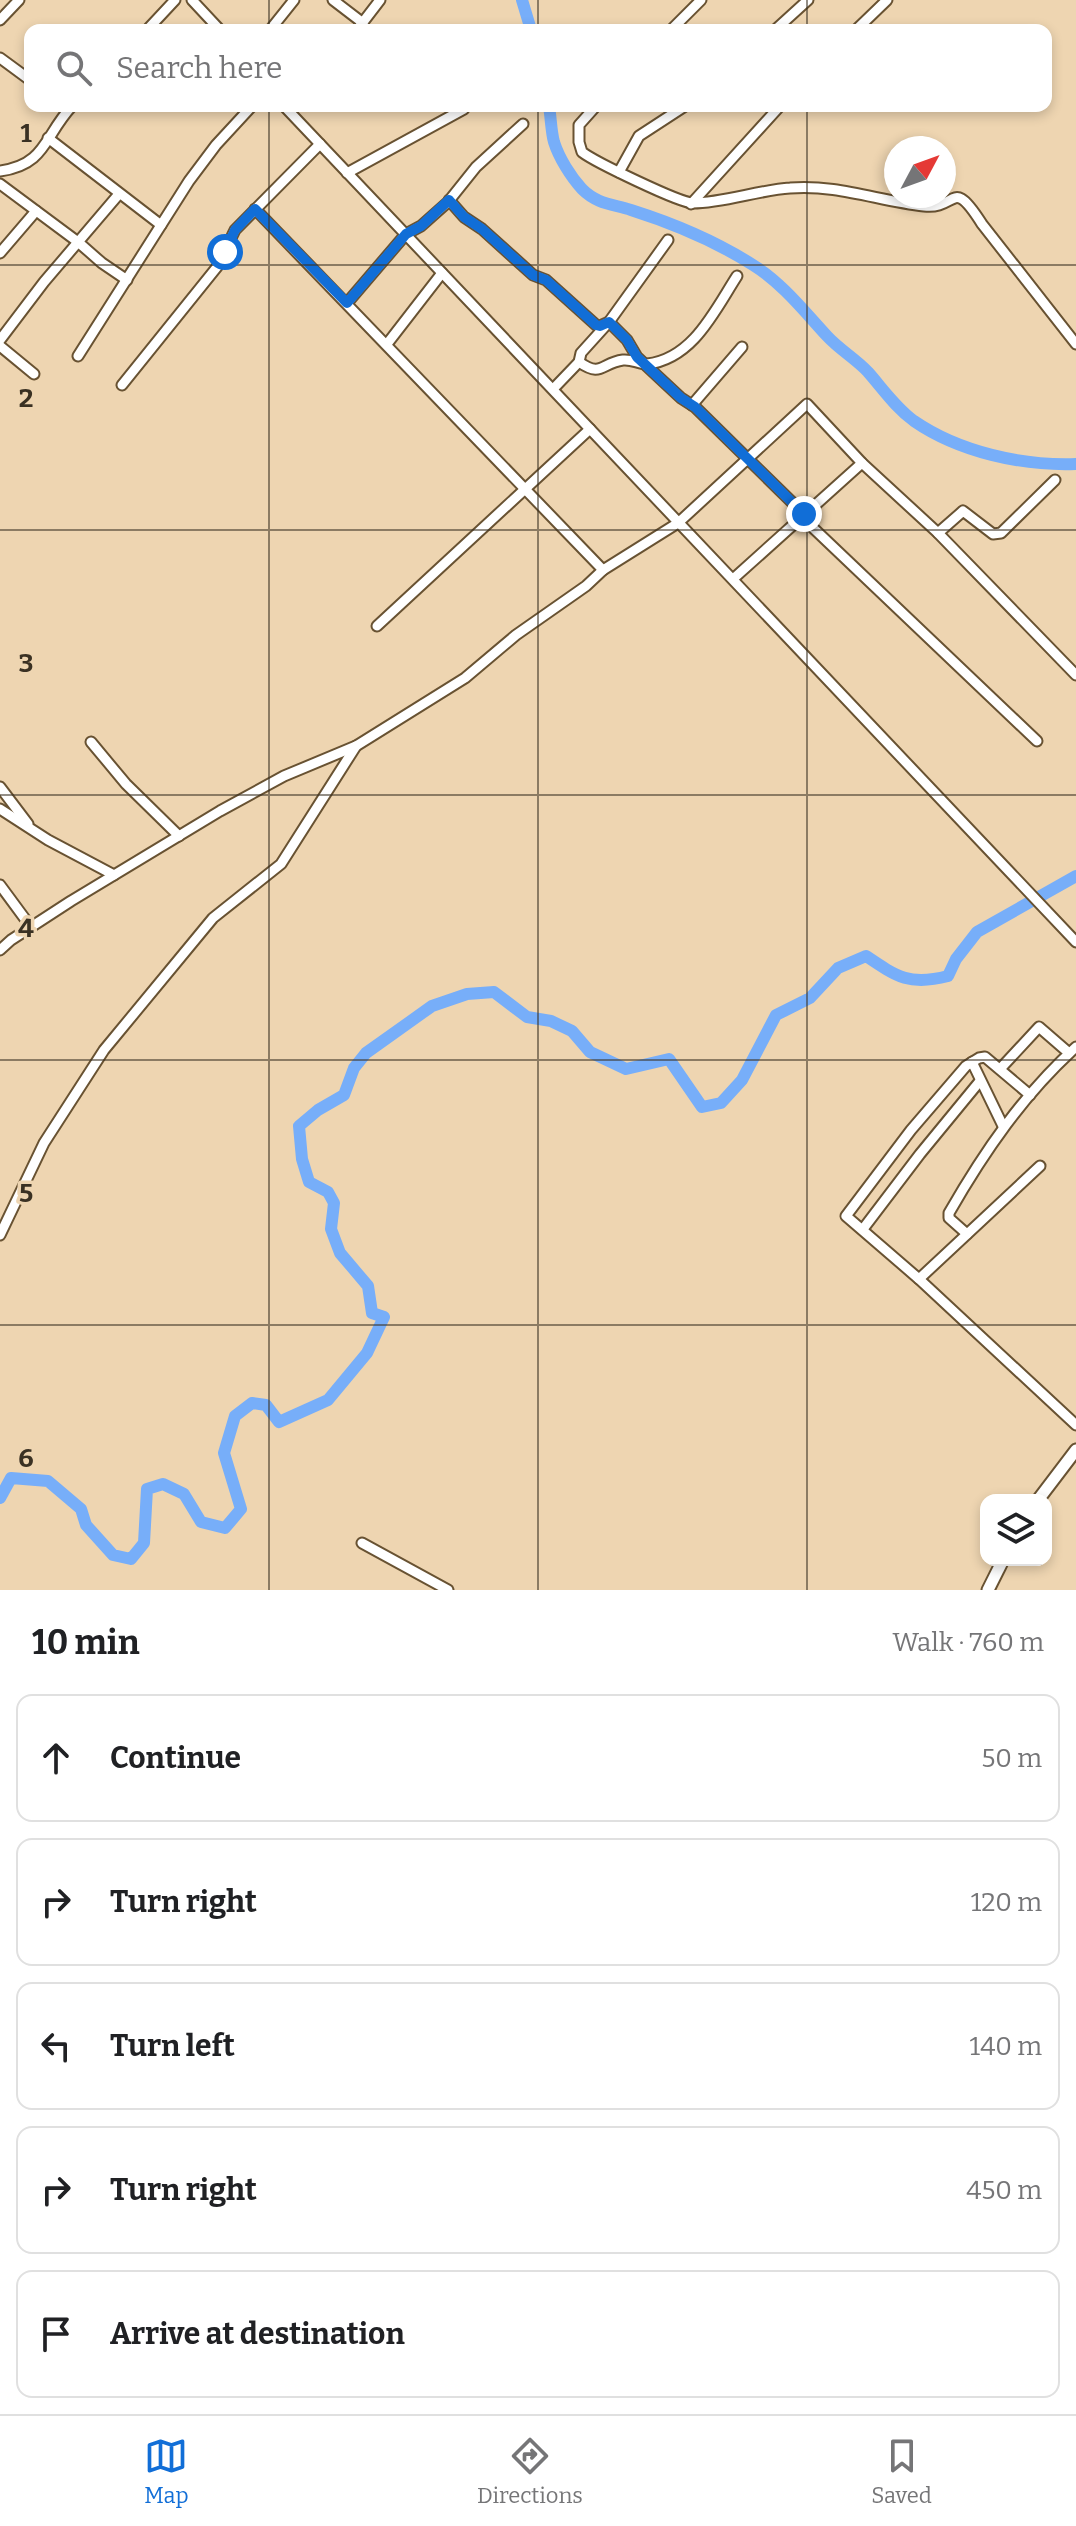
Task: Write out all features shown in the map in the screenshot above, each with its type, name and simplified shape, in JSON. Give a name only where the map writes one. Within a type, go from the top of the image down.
[{"type":"main road","points":[[1043,1494],[1076,1450]]},
{"type":"main road","points":[[988,1590],[1000,1566]]},
{"type":"street","points":[[0,20],[19,0]]},
{"type":"street","points":[[153,24],[175,0]]},
{"type":"street","points":[[192,0],[214,24]]},
{"type":"street","points":[[275,24],[294,0]]},
{"type":"street","points":[[333,0],[358,24]]},
{"type":"street","points":[[362,24],[380,0]]},
{"type":"street","points":[[677,24],[701,0]]},
{"type":"street","points":[[782,24],[808,0]]},
{"type":"street","points":[[862,24],[887,0]]},
{"type":"street","points":[[0,58],[24,76]]},
{"type":"street","points":[[0,171],[18,169],[30,163],[45,147],[66,112]]},
{"type":"street","points":[[78,356],[189,181],[246,112]]},
{"type":"street","points":[[291,112],[1076,942]]},
{"type":"street","points":[[347,173],[459,112]]},
{"type":"street","points":[[591,112],[579,125],[582,152],[691,204],[793,187],[855,192],[926,207],[950,198],[961,198],[969,203],[1076,344]]},
{"type":"street","points":[[619,172],[639,136],[676,112]]},
{"type":"street","points":[[691,204],[775,112]]},
{"type":"street","points":[[347,303],[406,234],[421,226],[449,200],[476,167],[523,124]]},
{"type":"street","points":[[48,138],[161,225]]},
{"type":"street","points":[[122,385],[200,291],[217,267],[235,230],[320,144]]},
{"type":"street","points":[[0,184],[127,280]]},
{"type":"street","points":[[0,340],[22,309],[119,194]]},
{"type":"street","points":[[449,200],[464,217],[533,275],[546,280],[596,325],[609,322]]},
{"type":"street","points":[[255,209],[603,570]]},
{"type":"street","points":[[0,253],[36,211]]},
{"type":"street","points":[[555,387],[579,362],[581,353],[609,322],[668,240]]},
{"type":"street","points":[[387,344],[442,273]]},
{"type":"street","points":[[579,362],[591,370],[601,370],[615,362],[631,359],[644,364],[669,358],[686,348],[700,332],[737,276]]},
{"type":"street","points":[[609,322],[644,364],[748,458],[804,514],[810,525],[1037,741]]},
{"type":"street","points":[[0,346],[34,374]]},
{"type":"street","points":[[692,405],[742,347]]},
{"type":"street","points":[[0,950],[31,927],[179,836],[284,776],[356,746],[465,678],[516,635],[586,586],[603,570],[678,523],[807,404],[862,463],[938,533],[1076,675]]},
{"type":"street","points":[[377,626],[590,429]]},
{"type":"street","points":[[733,579],[862,463]]},
{"type":"street","points":[[938,533],[963,511],[993,534],[1001,533],[1055,480]]},
{"type":"street","points":[[91,742],[126,784],[179,836]]},
{"type":"street","points":[[0,1235],[44,1143],[104,1050],[213,918],[281,864],[356,746]]},
{"type":"street","points":[[0,787],[32,830]]},
{"type":"street","points":[[0,809],[114,875]]},
{"type":"street","points":[[0,885],[31,927]]},
{"type":"street","points":[[967,1234],[949,1218],[949,1213],[979,1160],[1003,1126],[1073,1050],[1039,1027],[1000,1069]]},
{"type":"street","points":[[1030,1095],[982,1056],[972,1062],[911,1130],[847,1214],[1076,1425]]},
{"type":"street","points":[[972,1062],[1003,1126]]},
{"type":"street","points":[[863,1229],[980,1081]]},
{"type":"street","points":[[919,1279],[1040,1166]]},
{"type":"street","points":[[362,1543],[448,1590]]},
{"type":"waterway","points":[[522,0],[529,24]]},
{"type":"waterway","points":[[550,112],[553,138],[559,154],[582,189],[605,203],[647,215],[694,234],[764,272],[914,421],[951,441],[992,455],[1034,462],[1076,464]]},
{"type":"waterway","points":[[0,1498],[11,1478],[48,1481],[81,1509],[86,1525],[113,1555],[131,1559],[144,1543],[147,1489],[163,1484],[184,1494],[201,1522],[225,1528],[241,1509],[224,1453],[235,1416],[252,1403],[266,1405],[279,1422],[328,1400],[367,1353],[384,1317],[372,1313],[368,1286],[340,1253],[331,1229],[334,1203],[328,1192],[309,1182],[302,1159],[299,1126],[344,1095],[354,1068],[366,1053],[432,1006],[467,994],[494,992],[527,1017],[551,1021],[572,1031],[590,1052],[626,1069],[669,1059],[702,1107],[721,1103],[742,1080],[776,1015],[810,998],[838,968],[866,956],[904,978],[924,980],[948,976],[956,959],[977,932],[1076,876]]},
{"type":"route","points":[[225,252],[235,230],[255,209],[347,303],[406,234],[421,226],[449,200],[464,217],[533,275],[546,280],[596,325],[609,322],[627,340],[637,357],[695,407],[804,514]]}]
